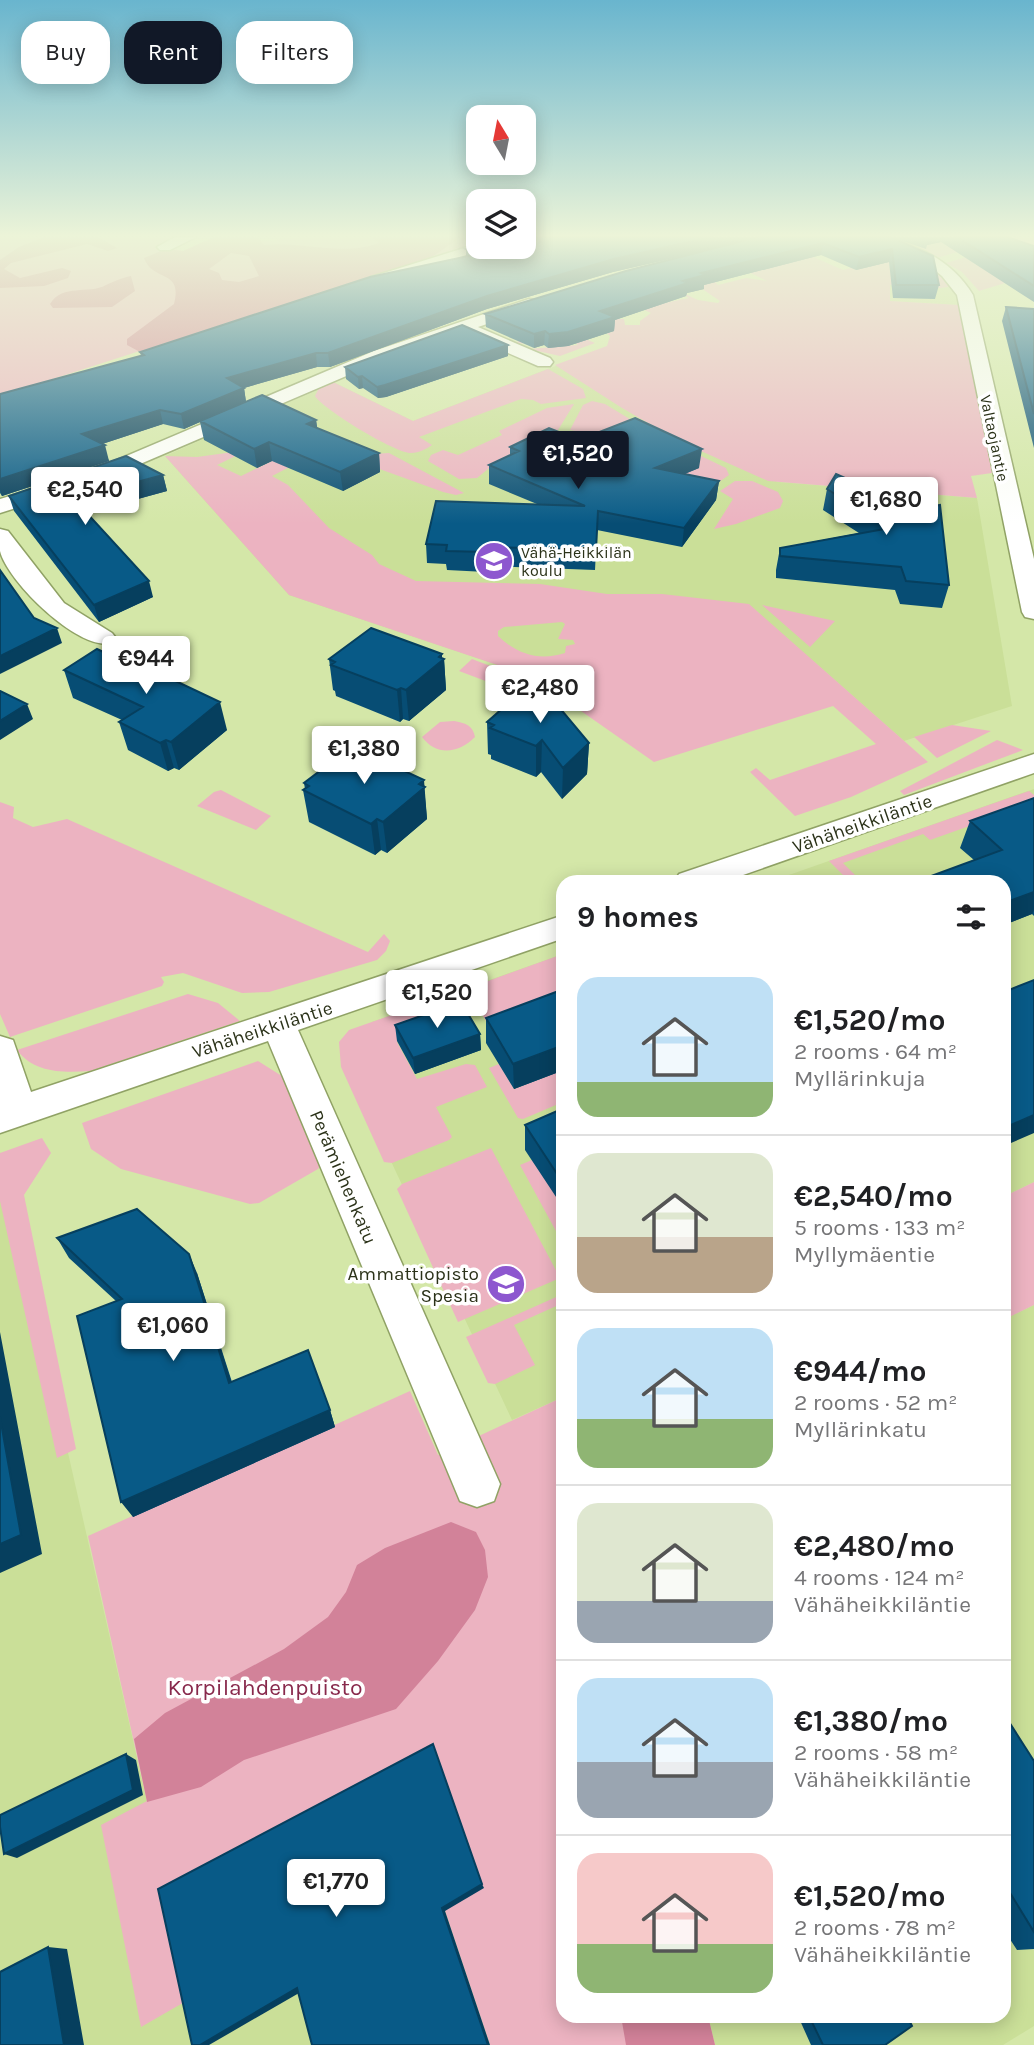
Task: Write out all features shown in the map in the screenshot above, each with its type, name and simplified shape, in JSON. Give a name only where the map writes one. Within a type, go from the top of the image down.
[{"type":"street","points":[[0,506],[91,478],[380,355],[447,332]]},
{"type":"street","points":[[476,332],[544,362]]},
{"type":"street","name":"Valtaojantie","points":[[973,332],[1034,612]]},
{"type":"street","points":[[0,536],[51,606],[72,623],[103,638]]},
{"type":"street","name":"Vähäheikkiläntie","points":[[710,875],[1034,763]]},
{"type":"street","name":"Vähäheikkiläntie","points":[[9,1115],[556,929]]},
{"type":"street","name":"Perämiehenkatu","points":[[278,1024],[477,1484]]},
{"type":"street","points":[[0,1050],[9,1115]]},
{"type":"shaded area","name":"Vähä-Heikkilän koulu","points":[[558,365],[647,422],[778,482],[977,498],[1012,706],[904,741],[812,660],[636,711],[289,595],[165,456],[333,382],[413,421]]},
{"type":"shaded area","points":[[1034,789],[1034,1182],[1011,1193],[1011,875],[789,875]]},
{"type":"shaded area","name":"Ammattiopisto Spesia","points":[[556,956],[556,1400],[512,1420],[346,1065],[372,1022]]},
{"type":"shaded area","points":[[0,1152],[147,1802],[477,1730],[529,2045],[0,2045]]},
{"type":"shaded area","points":[[1034,1305],[1034,2026],[1003,2045],[715,2045],[710,2023],[1011,2023],[1011,1316]]},
{"type":"green space","points":[[0,332],[197,332],[0,396]]},
{"type":"green space","points":[[136,332],[201,332],[140,352],[127,345],[127,339]]},
{"type":"green space","points":[[544,332],[605,332],[574,334],[595,343],[560,356],[529,349],[578,345],[563,339],[514,343]]},
{"type":"green space","points":[[964,332],[992,473],[971,476],[977,498],[768,481],[683,443],[555,365],[607,346],[610,336],[607,333]]},
{"type":"green space","points":[[548,369],[583,389],[586,398],[541,404],[521,399],[419,437],[432,445],[414,453],[391,446],[360,430],[315,396],[319,388],[333,382],[413,421]]},
{"type":"green space","points":[[592,401],[605,404],[638,424],[598,435],[570,430],[583,405]]},
{"type":"green space","points":[[574,404],[558,430],[499,460],[477,478],[459,479],[428,461],[431,455],[443,450],[458,455],[502,435],[499,431],[547,408]]},
{"type":"green space","points":[[647,430],[726,468],[729,475],[709,489],[665,482],[698,468]]},
{"type":"green space","points":[[317,439],[325,449],[272,476],[288,485],[329,528],[372,555],[379,564],[416,581],[540,584],[607,594],[662,594],[749,604],[928,762],[851,797],[795,816],[750,772],[756,768],[770,780],[876,744],[833,706],[654,762],[571,704],[565,698],[566,688],[289,595],[165,456],[197,457],[248,450],[217,465],[241,476]],"holes":[[[562,622],[565,624],[558,639],[573,640],[575,644],[566,646],[565,653],[556,655],[530,655],[513,648],[498,636],[498,631],[504,627]]]},
{"type":"green space","points":[[389,453],[464,493],[456,495],[443,492],[363,463],[372,454]]},
{"type":"green space","points":[[735,481],[752,481],[778,492],[783,501],[780,508],[714,529],[733,499],[720,491]]},
{"type":"green space","points":[[762,605],[835,621],[810,647]]},
{"type":"green space","points":[[472,659],[538,684],[525,696],[459,671]]},
{"type":"green space","points":[[454,721],[468,725],[474,733],[475,737],[462,747],[441,750],[434,748],[422,737],[440,722]]},
{"type":"green space","points":[[952,725],[991,731],[937,758],[914,737]]},
{"type":"green space","points":[[997,740],[1023,750],[904,795],[900,791]]},
{"type":"green space","points":[[221,790],[271,816],[256,830],[197,806],[214,792]]},
{"type":"green space","points":[[1029,791],[1034,795],[1034,803],[930,840],[923,834],[843,863],[855,875],[843,875],[829,861]]},
{"type":"green space","points":[[0,802],[14,807],[13,818],[33,827],[67,819],[368,952],[384,934],[390,941],[386,951],[377,960],[269,992],[242,993],[183,973],[161,977],[164,982],[162,986],[10,1037],[0,1014]]},
{"type":"green space","points":[[556,957],[556,996],[486,1021],[466,989]]},
{"type":"green space","points":[[188,994],[218,1003],[240,1021],[90,1071],[50,1070],[32,1063],[17,1050]]},
{"type":"green space","points":[[446,996],[449,1002],[425,1010],[435,1028],[397,1042],[417,1079],[466,1064],[475,1065],[487,1087],[436,1107],[452,1137],[449,1140],[392,1163],[384,1162],[341,1067],[339,1042],[349,1030]]},
{"type":"green space","points":[[258,1061],[285,1078],[322,1163],[318,1169],[259,1203],[250,1204],[121,1169],[91,1149],[82,1123]]},
{"type":"green space","points":[[499,1064],[514,1089],[556,1073],[556,1105],[523,1119],[518,1118],[489,1068]]},
{"type":"green space","points":[[42,1138],[51,1153],[24,1195],[76,1449],[57,1458],[0,1201],[0,1153]]},
{"type":"green space","points":[[491,1148],[556,1270],[556,1280],[458,1322],[397,1189],[402,1184]]},
{"type":"green space","points":[[532,1160],[556,1195],[556,1231],[520,1165]]},
{"type":"green space","points":[[1034,1182],[1034,1305],[1011,1316],[1011,1193]]},
{"type":"green space","points":[[556,1297],[556,1306],[514,1325],[535,1365],[495,1384],[488,1383],[466,1337]]},
{"type":"green space","name":"Korpilahdenpuisto","points":[[410,1391],[438,1455],[556,1400],[556,2023],[710,2023],[715,2045],[490,2045],[445,1911],[195,1996],[141,2027],[101,1825],[147,1801],[88,1536]]},
{"type":"green space","points":[[451,1522],[476,1532],[485,1550],[488,1577],[475,1610],[438,1661],[396,1709],[244,1760],[201,1787],[147,1802],[134,1739],[165,1713],[284,1649],[328,1617],[346,1592],[357,1565],[385,1548]]},
{"type":"green space","points":[[622,2023],[710,2023],[715,2045],[626,2045]]},
{"type":"building","points":[[200,332],[385,332],[328,353],[316,353],[227,378],[244,388],[181,414],[160,410],[82,434],[105,445],[0,479],[0,394],[144,355],[140,352]]},
{"type":"building","points":[[441,332],[479,332],[508,345],[377,387],[345,367]]},
{"type":"building","points":[[1013,332],[1034,332],[1034,414]]},
{"type":"building","points":[[262,395],[316,420],[307,424],[379,453],[340,472],[269,442],[254,449],[200,421]]},
{"type":"building","points":[[635,418],[702,449],[655,468],[719,481],[684,528],[598,511],[596,550],[487,547],[486,552],[446,551],[447,545],[426,544],[436,501],[585,506],[489,465],[519,451],[510,447],[549,428],[579,440]]},
{"type":"building","points":[[126,456],[163,475],[74,499],[149,581],[94,605],[9,496]]},
{"type":"building","points":[[836,474],[914,509],[940,505],[949,585],[906,581],[901,567],[780,556],[780,548],[890,528],[827,489]]},
{"type":"building","points":[[0,570],[34,618],[57,628],[0,656]]},
{"type":"building","points":[[371,628],[442,654],[439,657],[444,659],[406,690],[397,690],[331,665],[335,662],[329,659]]},
{"type":"building","points":[[97,649],[154,676],[146,667],[220,702],[171,742],[166,740],[160,743],[119,722],[143,707],[64,670]]},
{"type":"building","points":[[527,687],[549,695],[589,743],[563,768],[542,740],[536,746],[490,728],[494,725],[487,722]]},
{"type":"building","points":[[0,691],[27,704],[0,721]]},
{"type":"building","points":[[357,749],[424,780],[419,784],[425,787],[383,822],[377,819],[371,824],[303,790],[309,786],[304,783],[346,751],[352,753]]},
{"type":"building","points":[[1034,798],[1034,892],[1011,900],[1011,875],[934,875],[1002,850],[970,821]]},
{"type":"building","points":[[1034,980],[1034,1115],[1011,1125],[1011,989]]},
{"type":"building","points":[[556,992],[556,1048],[513,1064],[486,1018]]},
{"type":"building","points":[[461,1002],[480,1034],[413,1058],[395,1025]]},
{"type":"building","points":[[556,1111],[556,1172],[525,1125]]},
{"type":"building","points":[[137,1209],[189,1254],[229,1383],[308,1350],[330,1410],[121,1502],[77,1316],[122,1299],[57,1238]]},
{"type":"building","points":[[0,1417],[21,1535],[0,1544]]},
{"type":"building","points":[[1011,1725],[1034,1761],[1034,1932],[1011,1894]]},
{"type":"building","points":[[433,1744],[482,1884],[442,1908],[488,2045],[312,2045],[297,1988],[200,2045],[192,2045],[158,1889]]},
{"type":"building","points":[[126,1754],[133,1790],[4,1854],[0,1815]]},
{"type":"building","points":[[48,1947],[64,2045],[0,2045],[0,1972]]},
{"type":"building","points":[[812,2023],[910,2023],[912,2026],[885,2045],[823,2045]]},
{"type":"place","name":"Vähä-Heikkilän koulu","points":[[494,561]]},
{"type":"place","name":"Ammattiopisto Spesia","points":[[506,1284]]}]
